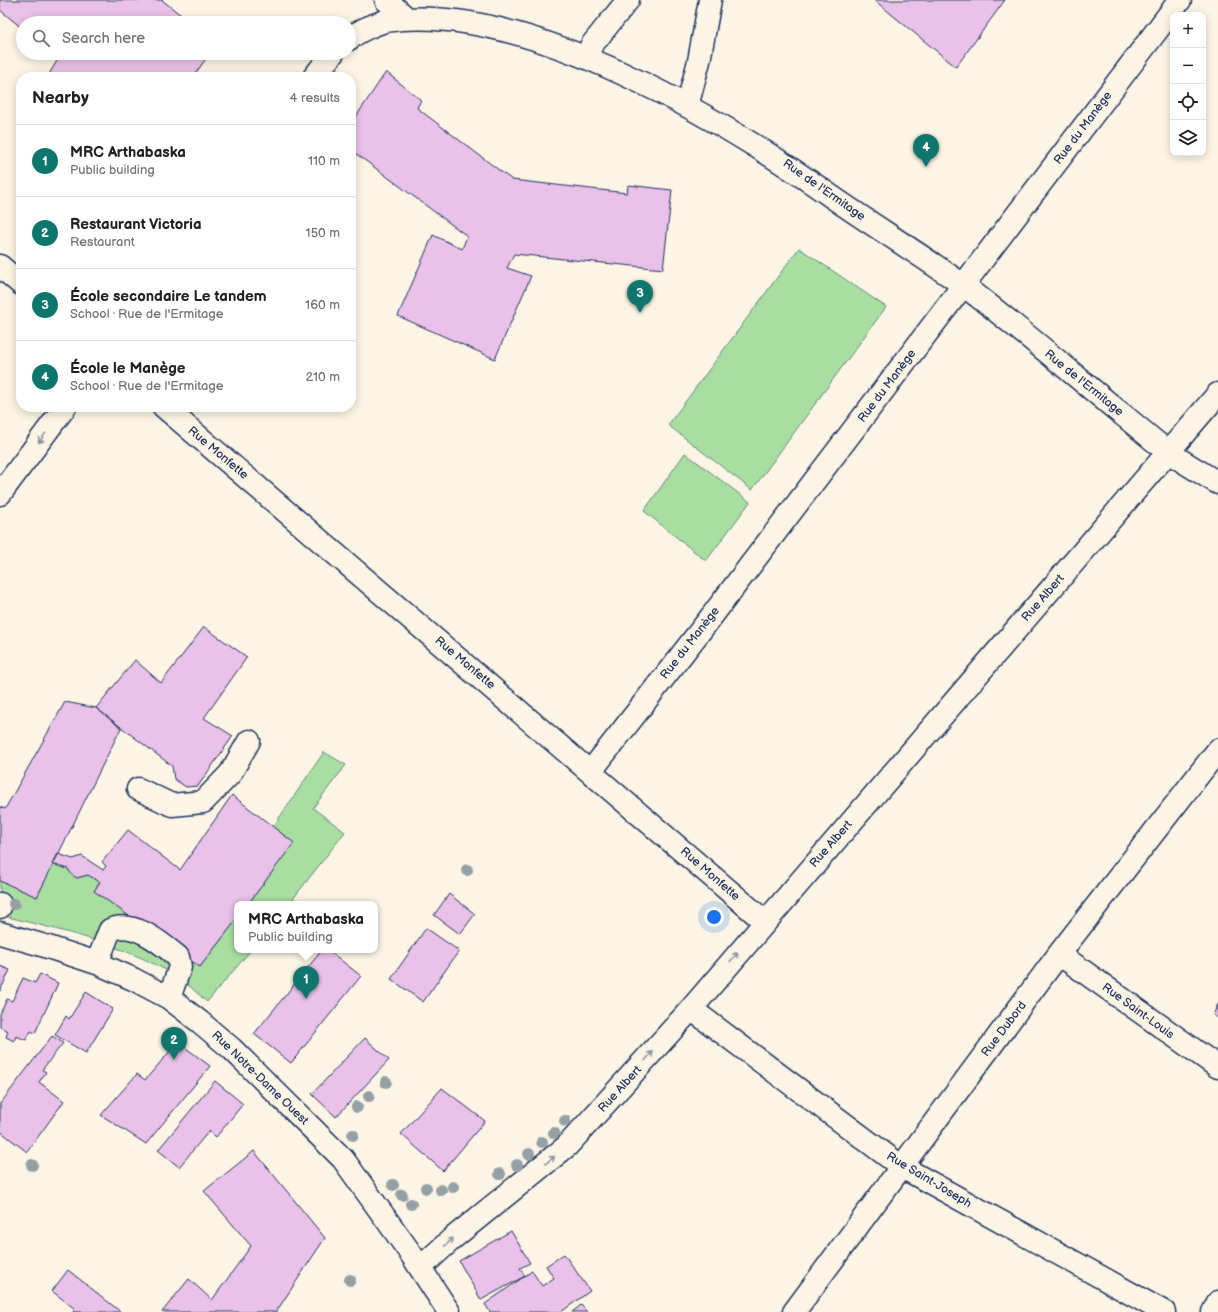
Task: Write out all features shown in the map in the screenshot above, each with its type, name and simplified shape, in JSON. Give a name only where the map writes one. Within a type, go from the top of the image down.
[{"type":"street","points":[[591,46],[628,0]]},
{"type":"street","points":[[689,99],[699,61],[710,0]]},
{"type":"street","name":"Rue du Manège","points":[[591,771],[1180,0]]},
{"type":"street","name":"Rue de l'Ermitage","points":[[356,33],[394,7],[428,10],[455,7],[502,15],[531,22],[562,32],[591,46],[610,53],[689,99],[775,156],[963,286],[1169,452],[1218,483]]},
{"type":"street","points":[[318,72],[327,60]]},
{"type":"street","points":[[0,266],[16,280]]},
{"type":"street","name":"Rue Albert","points":[[420,1268],[453,1238],[568,1146],[691,1008],[764,921],[1218,394]]},
{"type":"street","points":[[0,494],[61,412]]},
{"type":"street","name":"Rue Monfette","points":[[170,412],[591,771],[764,921]]},
{"type":"street","points":[[138,789],[172,805],[203,802],[230,774],[249,741]]},
{"type":"street","name":"Rue Dubord","points":[[794,1312],[1059,954],[1218,750]]},
{"type":"street","points":[[97,963],[110,930],[116,927],[126,926],[148,936],[178,957],[180,967],[169,998]]},
{"type":"street","name":"Rue Notre-Dame Ouest","points":[[0,934],[45,946],[97,963],[133,979],[169,998],[232,1049],[343,1159],[420,1268],[448,1312]]},
{"type":"street","name":"Rue Saint-Louis","points":[[1059,954],[1218,1067]]},
{"type":"street","name":"Rue Saint-Joseph","points":[[691,1008],[902,1167],[1164,1312]]},
{"type":"street","points":[[1213,1312],[1218,1302]]},
{"type":"green space","points":[[799,248],[886,307],[752,490],[668,425]]},
{"type":"green space","points":[[685,453],[750,502],[706,561],[644,511]]},
{"type":"green space","points":[[324,752],[346,765],[313,808],[345,832],[291,901],[250,901],[293,843],[273,827]]},
{"type":"green space","points":[[52,864],[68,869],[77,878],[88,875],[100,882],[95,891],[200,967],[234,923],[234,953],[248,953],[207,1002],[176,976],[135,955],[91,939],[0,915],[0,880],[37,897]]},
{"type":"building","points":[[0,0],[162,0],[182,16],[16,16],[16,23],[0,10]]},
{"type":"building","points":[[874,0],[1005,0],[956,67]]},
{"type":"building","points":[[57,60],[205,60],[197,72],[50,72]]},
{"type":"building","points":[[386,72],[421,100],[417,108],[512,180],[627,193],[628,185],[672,190],[663,269],[514,254],[507,268],[531,276],[495,359],[398,316],[433,235],[462,249],[467,236],[356,154],[356,117]]},
{"type":"building","points":[[204,627],[247,657],[204,718],[233,736],[198,786],[186,787],[174,779],[172,766],[96,708],[135,660],[161,683]]},
{"type":"building","points":[[65,702],[96,708],[121,728],[37,897],[0,881],[0,807],[5,809]]},
{"type":"building","points":[[232,795],[294,843],[250,901],[234,901],[234,923],[200,967],[94,891],[100,882],[88,875],[77,878],[72,875],[68,869],[52,864],[58,854],[73,859],[82,856],[103,870],[106,866],[102,862],[128,830],[180,870]]},
{"type":"building","points":[[449,894],[475,914],[460,934],[434,915]]},
{"type":"building","points":[[426,928],[459,951],[423,1002],[391,979]]},
{"type":"building","points":[[320,953],[332,953],[361,976],[291,1063],[254,1034]]},
{"type":"building","points":[[0,966],[10,970],[0,991]]},
{"type":"building","points":[[40,974],[58,983],[35,1033],[31,1031],[26,1040],[16,1036],[14,1041],[6,1037],[8,1031],[0,1027],[0,1014],[7,999],[12,1001],[23,978],[35,983]]},
{"type":"building","points":[[86,992],[113,1009],[86,1053],[55,1035],[66,1016],[69,1019]]},
{"type":"building","points":[[1218,1004],[1218,1018],[1213,1015]]},
{"type":"building","points":[[52,1036],[63,1043],[42,1070],[46,1072],[39,1082],[64,1101],[27,1152],[0,1131],[0,1104]]},
{"type":"building","points":[[365,1038],[389,1060],[336,1117],[312,1094]]},
{"type":"building","points":[[178,1042],[210,1066],[146,1144],[101,1115],[137,1074],[145,1080]]},
{"type":"building","points":[[215,1081],[243,1104],[216,1137],[209,1131],[179,1167],[158,1150]]},
{"type":"building","points":[[442,1088],[485,1121],[443,1171],[401,1134]]},
{"type":"building","points":[[254,1151],[325,1238],[276,1312],[162,1312],[189,1279],[212,1300],[251,1246],[204,1191]]},
{"type":"building","points":[[511,1231],[530,1263],[520,1268],[525,1276],[481,1300],[459,1261]]},
{"type":"building","points":[[564,1254],[590,1291],[561,1312],[490,1312],[485,1304],[532,1271],[542,1286],[554,1278],[546,1266]]},
{"type":"building","points":[[68,1270],[121,1312],[73,1312],[75,1309],[52,1291]]},
{"type":"building","points":[[581,1305],[587,1312],[572,1312]]},
{"type":"place","name":"École le Manège","points":[[926,167]]},
{"type":"place","name":"École secondaire Le tandem","points":[[640,313]]},
{"type":"place","name":"MRC Arthabaska","points":[[306,999]]},
{"type":"place","name":"Restaurant Victoria","points":[[174,1060]]}]
